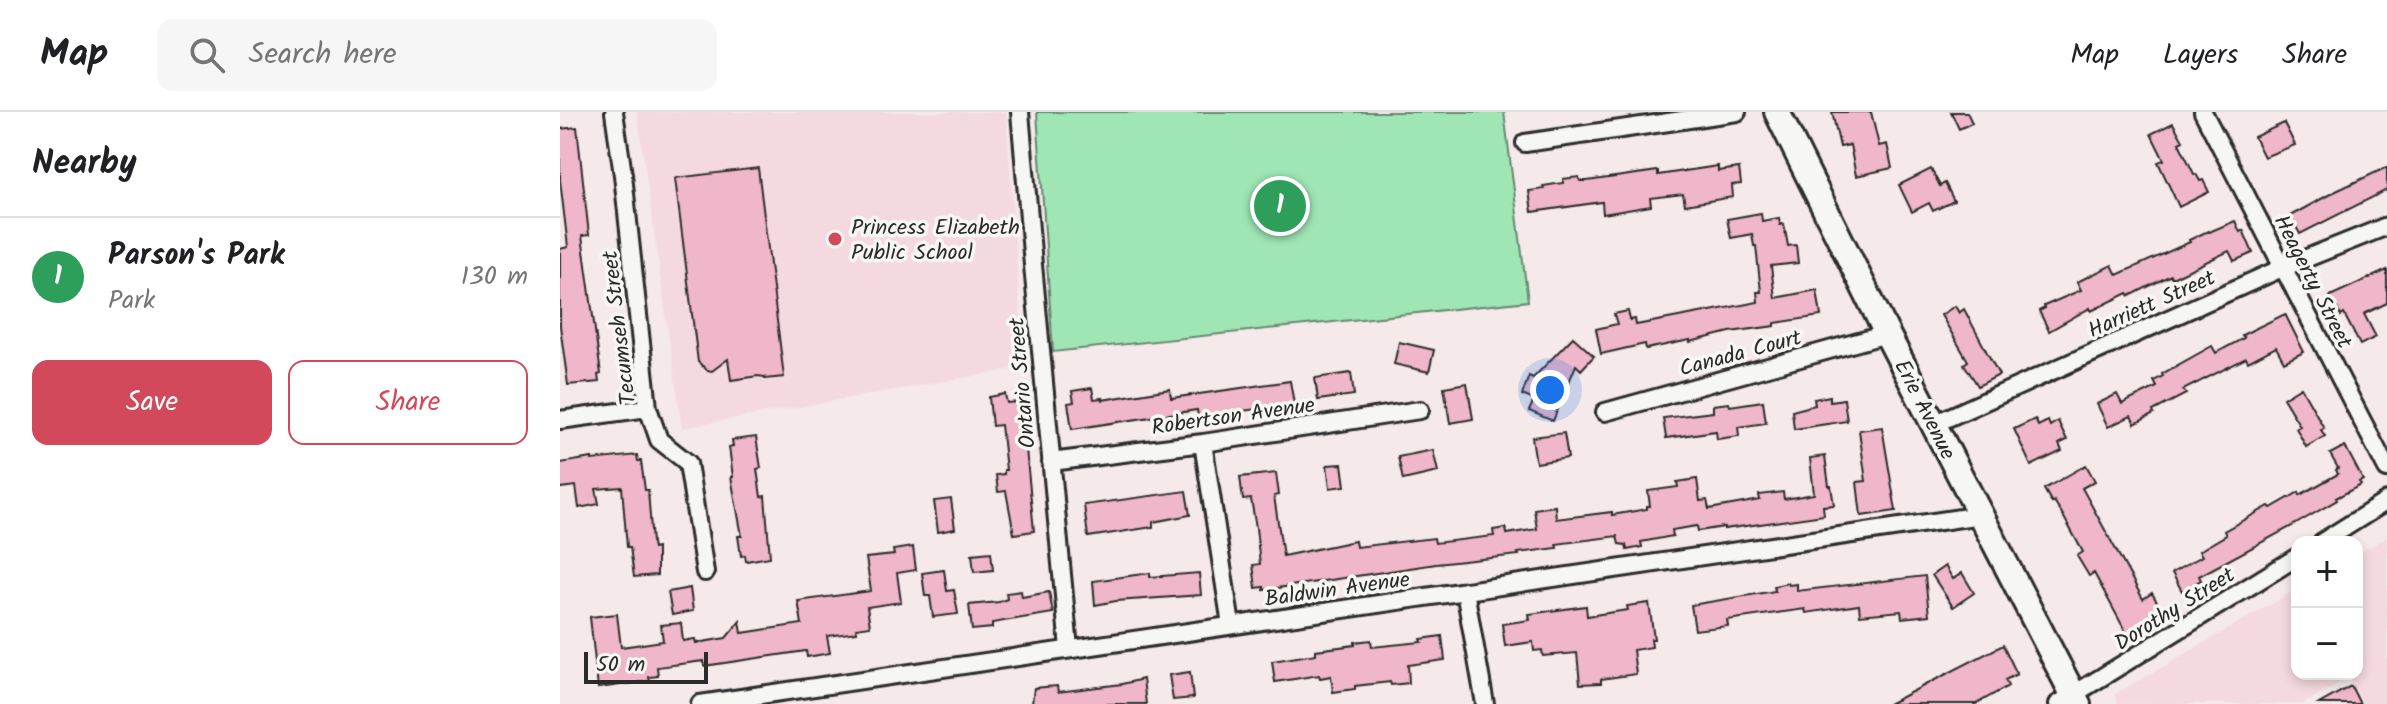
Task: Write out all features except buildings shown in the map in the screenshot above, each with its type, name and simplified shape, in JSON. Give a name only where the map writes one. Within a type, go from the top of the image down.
[{"type":"main road","name":"Erie Avenue","points":[[1777,112],[1981,515],[2070,701]]},
{"type":"street","name":"Tecumseh Street","points":[[614,112],[648,408],[659,440],[688,463],[705,572]]},
{"type":"street","name":"Ontario Street","points":[[1020,112],[1069,649]]},
{"type":"street","points":[[1525,143],[1737,112]]},
{"type":"street","name":"Heagerty Street","points":[[2203,112],[2387,469]]},
{"type":"street","name":"Harriett Street","points":[[1934,424],[2282,268],[2387,226]]},
{"type":"street","name":"Canada Court","points":[[1605,412],[1887,334]]},
{"type":"street","points":[[560,420],[648,408]]},
{"type":"street","name":"Robertson Avenue","points":[[1051,462],[1420,410]]},
{"type":"street","points":[[1203,443],[1231,625]]},
{"type":"street","points":[[2332,536],[2387,501]]},
{"type":"street","name":"Baldwin Avenue","points":[[700,704],[1981,515]]},
{"type":"street","name":"Dorothy Street","points":[[2070,701],[2291,561]]},
{"type":"street","points":[[1465,591],[1485,704]]},
{"type":"shaded area","name":"Princess Elizabeth Public School","points":[[637,112],[1006,112],[1024,367],[682,428]]},
{"type":"shaded area","points":[[2387,537],[2387,704],[2363,704],[2350,680],[2363,680],[2363,551]]},
{"type":"shaded area","points":[[2291,592],[2291,680],[2345,680],[2303,704],[2119,704],[2114,695]]},
{"type":"green space","points":[[1037,112],[1504,112],[1528,301],[1053,352]]},
{"type":"place","name":"Parson's Park","points":[[1280,206]]},
{"type":"place","name":"Princess Elizabeth Public School","points":[[835,239]]}]
